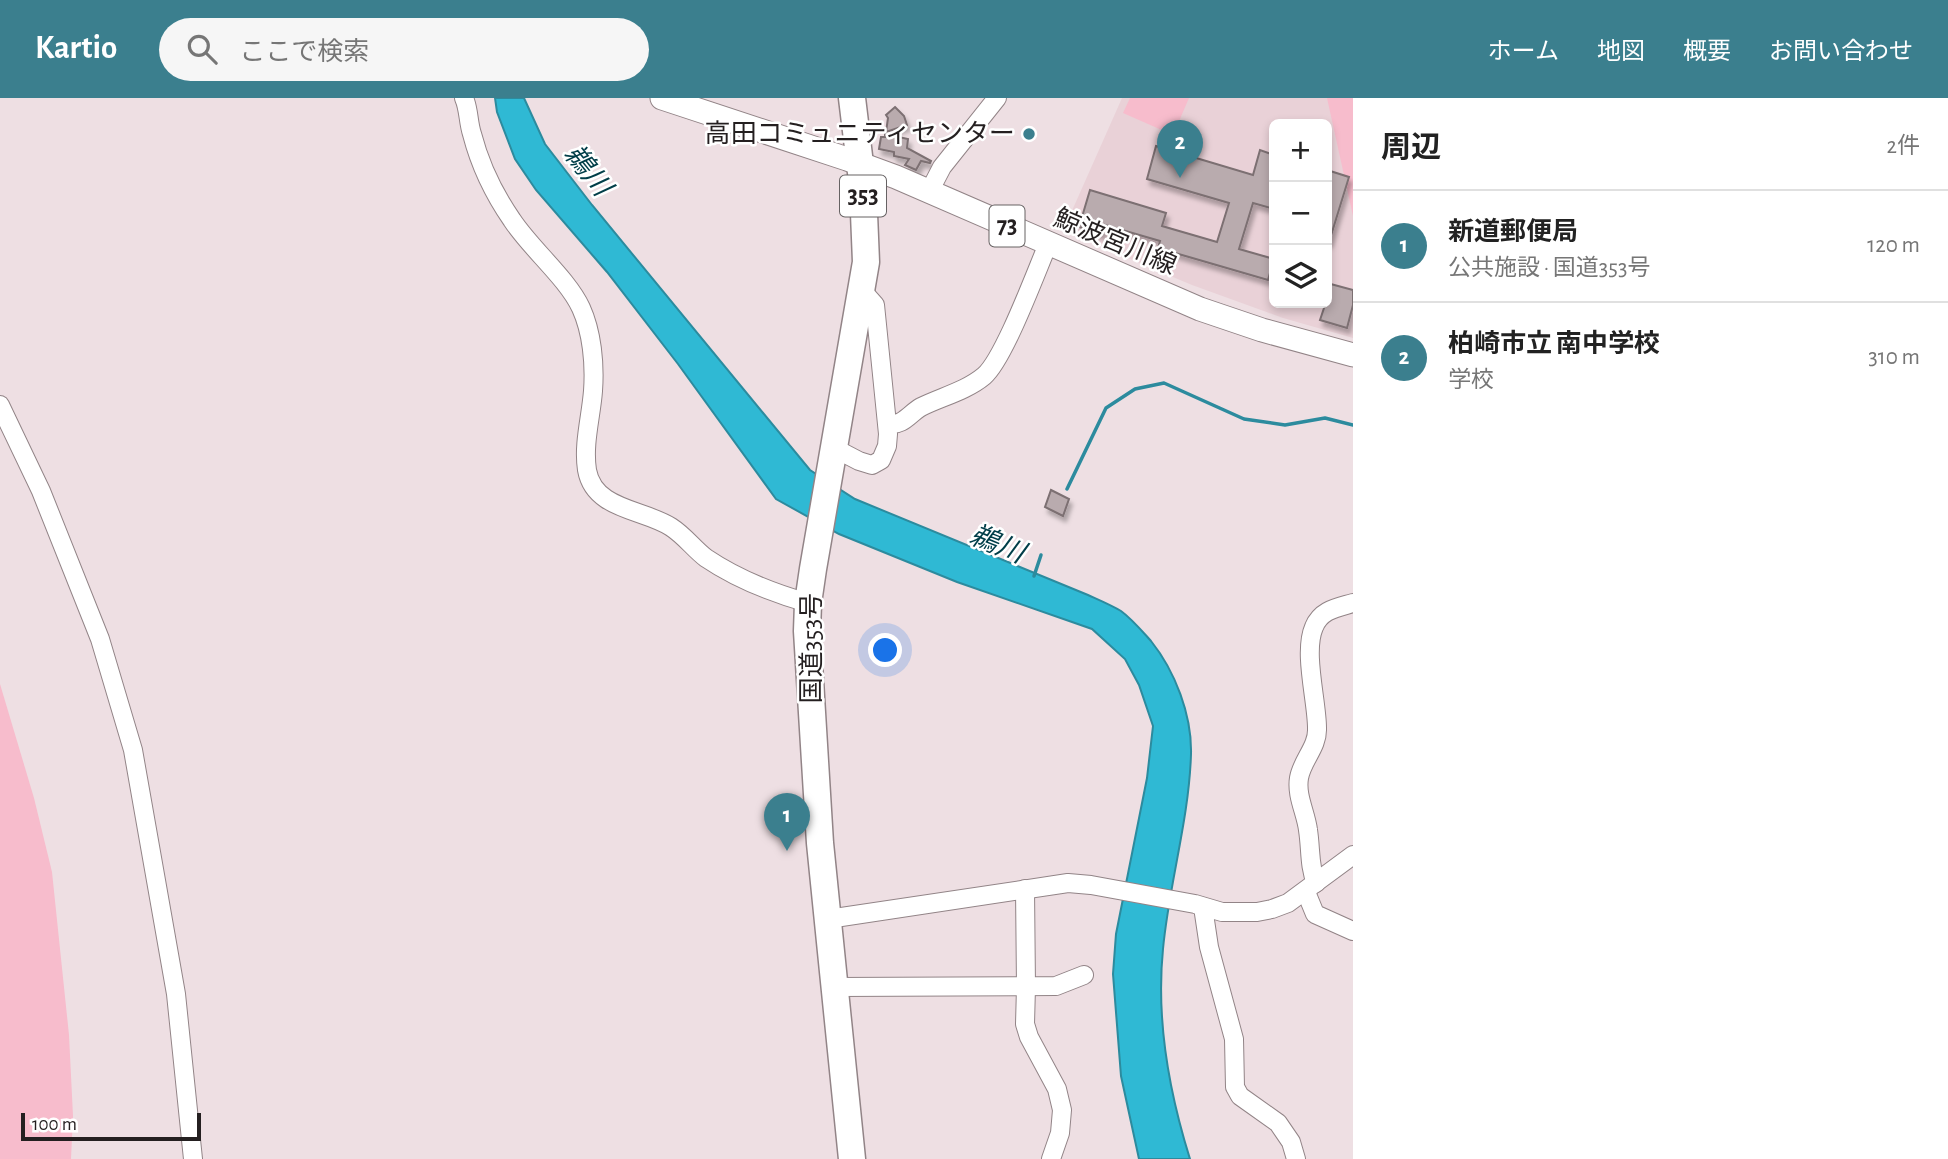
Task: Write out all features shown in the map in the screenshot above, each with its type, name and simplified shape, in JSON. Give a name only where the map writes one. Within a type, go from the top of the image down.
[{"type":"highway","name":"国道353号","points":[[852,98],[866,246],[861,293],[808,603],[808,653],[817,803],[852,1159]]},
{"type":"main road","name":"鯨波宮川線","points":[[667,99],[860,164],[1200,309],[1262,330],[1353,355]]},
{"type":"street","points":[[464,98],[471,132],[486,176],[512,221],[572,293],[587,325],[591,344],[593,388],[586,449],[591,482],[605,499],[661,521],[689,540],[705,557],[735,575],[808,603]]},
{"type":"street","points":[[929,192],[942,167],[996,98]]},
{"type":"street","points":[[888,424],[902,422],[918,409],[984,376],[995,363],[1048,244]]},
{"type":"street","points":[[833,452],[877,465],[887,446],[888,424],[875,305],[861,293]]},
{"type":"street","points":[[0,405],[41,491],[100,639],[133,750],[176,995],[193,1159]]},
{"type":"street","points":[[1353,603],[1329,610],[1315,625],[1311,641],[1317,731],[1314,747],[1300,775],[1298,786],[1309,832],[1315,914],[1353,931]]},
{"type":"street","points":[[828,919],[1068,883],[1222,912],[1272,909],[1288,904],[1353,855]]},
{"type":"street","points":[[1024,889],[1026,1030],[1061,1099],[1060,1133],[1051,1159]]},
{"type":"street","points":[[1199,906],[1234,1039],[1235,1087],[1240,1096],[1278,1123],[1291,1142],[1296,1159]]},
{"type":"street","points":[[835,988],[1056,986],[1084,975]]},
{"type":"shaded area","points":[[1122,98],[1353,98],[1353,338],[1283,318],[1192,285],[1063,231]]},
{"type":"shaded area","points":[[1130,98],[1189,98],[1173,135],[1123,113]]},
{"type":"shaded area","points":[[1327,98],[1353,98],[1353,216],[1332,119]]},
{"type":"shaded area","points":[[0,684],[34,798],[52,872],[69,1035],[73,1116],[71,1159],[0,1159]]},
{"type":"water","points":[[495,98],[524,98],[545,144],[810,470],[855,499],[1121,611],[1160,653],[1180,694],[1191,739],[1187,803],[1166,925],[1161,975],[1163,1029],[1170,1082],[1190,1159],[1139,1159],[1121,1076],[1113,974],[1116,934],[1147,778],[1153,726],[1139,685],[1125,659],[1092,629],[957,582],[839,534],[776,499],[607,272],[536,190],[515,159],[497,112]]},
{"type":"building","points":[[895,107],[904,116],[907,125],[886,132],[886,115]]},
{"type":"building","points":[[885,134],[908,139],[907,148],[931,161],[930,163],[921,161],[916,170],[905,165],[909,159],[879,149],[881,137],[885,137]]},
{"type":"building","points":[[1156,146],[1253,175],[1260,150],[1269,153],[1269,208],[1253,203],[1239,249],[1269,258],[1268,280],[1158,248],[1160,241],[1105,225],[1103,234],[1079,227],[1090,190],[1166,213],[1162,226],[1217,242],[1229,203],[1147,179]]},
{"type":"building","points":[[1332,172],[1349,177],[1332,232]]},
{"type":"building","points":[[1332,284],[1353,290],[1353,305],[1347,328],[1320,320],[1324,308],[1332,308]]},
{"type":"building","points":[[1051,490],[1069,499],[1063,516],[1045,507]]},
{"type":"waterway","points":[[1067,489],[1106,408],[1135,389],[1164,383],[1244,419],[1285,425],[1325,418],[1353,425]]},
{"type":"waterway","points":[[1034,576],[1041,555]]},
{"type":"place","name":"高田コミュニティセンター","points":[[1029,134]]},
{"type":"place","name":"柏崎市立 南中学校","points":[[1180,178]]},
{"type":"place","name":"新道郵便局","points":[[787,851]]},
{"type":"water label","name":"鵜川","points":[[587,171]]},
{"type":"water label","name":"鵜川","points":[[997,545]]}]
